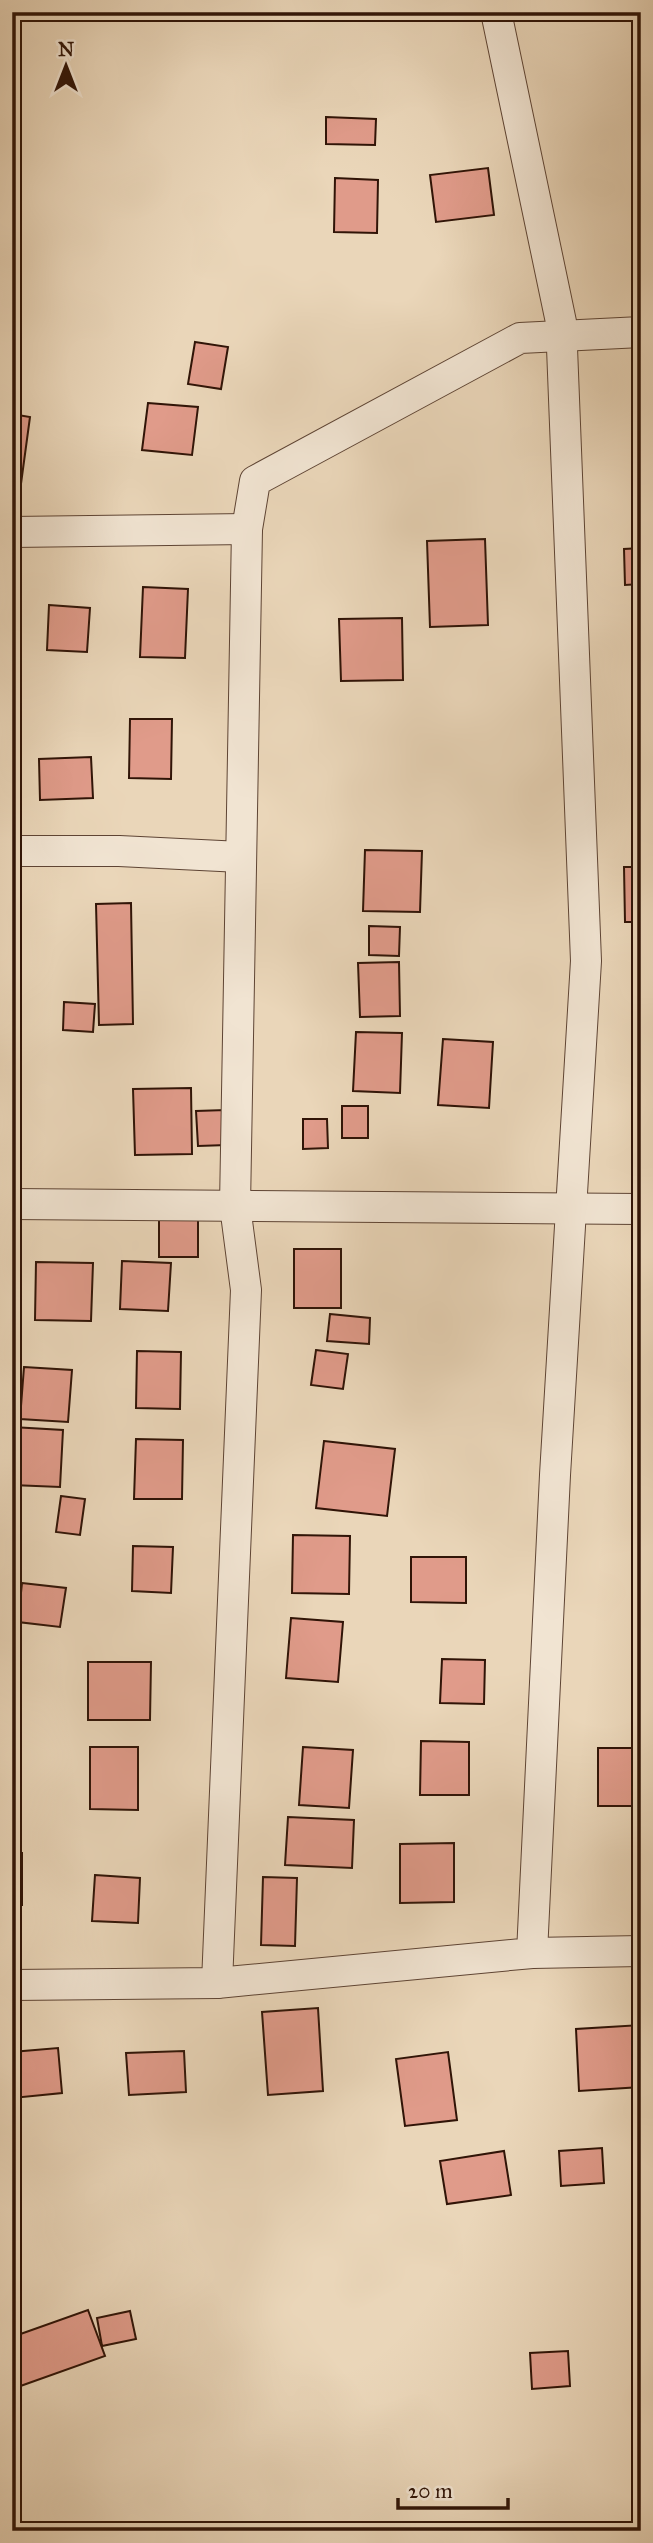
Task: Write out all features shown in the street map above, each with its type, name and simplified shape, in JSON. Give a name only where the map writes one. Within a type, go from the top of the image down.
[{"type":"street","points":[[496,12],[561,322],[586,961],[570,1209],[532,1953]]},
{"type":"street","points":[[216,1983],[246,1290],[236,1206],[247,529],[255,481],[520,338],[641,332]]},
{"type":"street","points":[[12,532],[247,529]]},
{"type":"street","points":[[12,851],[120,851],[241,857]]},
{"type":"street","points":[[12,1204],[641,1209]]},
{"type":"street","points":[[12,1985],[216,1983],[532,1953],[641,1951]]},
{"type":"building","points":[[326,117],[376,119],[375,145],[326,144]]},
{"type":"building","points":[[488,168],[494,215],[436,222],[430,175]]},
{"type":"building","points":[[335,178],[378,180],[377,233],[334,232]]},
{"type":"building","points":[[195,342],[228,347],[221,389],[188,384]]},
{"type":"building","points":[[148,403],[198,407],[192,455],[142,450]]},
{"type":"building","points":[[12,414],[30,417],[18,506],[12,506]]},
{"type":"building","points":[[485,539],[488,625],[430,627],[427,541]]},
{"type":"building","points":[[641,548],[641,584],[625,585],[624,549]]},
{"type":"building","points":[[143,587],[188,589],[185,658],[140,657]]},
{"type":"building","points":[[49,605],[90,608],[87,652],[47,650]]},
{"type":"building","points":[[402,618],[403,680],[341,681],[339,619]]},
{"type":"building","points":[[130,719],[172,719],[171,779],[129,778]]},
{"type":"building","points":[[91,757],[93,798],[40,800],[39,759]]},
{"type":"building","points":[[365,850],[422,851],[420,912],[363,911]]},
{"type":"building","points":[[624,867],[641,867],[641,922],[625,922]]},
{"type":"building","points":[[131,903],[133,1024],[99,1025],[96,904]]},
{"type":"building","points":[[369,926],[400,927],[399,956],[369,955]]},
{"type":"building","points":[[399,962],[400,1016],[360,1017],[358,963]]},
{"type":"building","points":[[64,1002],[95,1004],[93,1032],[63,1030]]},
{"type":"building","points":[[356,1032],[402,1033],[400,1093],[353,1091]]},
{"type":"building","points":[[443,1039],[493,1042],[489,1108],[438,1105]]},
{"type":"building","points":[[191,1088],[192,1154],[135,1155],[133,1089]]},
{"type":"building","points":[[342,1106],[368,1106],[368,1138],[342,1138]]},
{"type":"building","points":[[226,1110],[227,1145],[198,1146],[196,1111]]},
{"type":"building","points":[[303,1119],[327,1119],[328,1148],[303,1149]]},
{"type":"building","points":[[159,1220],[198,1220],[198,1257],[159,1257]]},
{"type":"building","points":[[294,1249],[341,1249],[341,1308],[294,1308]]},
{"type":"building","points":[[122,1261],[171,1263],[168,1311],[120,1309]]},
{"type":"building","points":[[36,1262],[93,1263],[91,1321],[35,1320]]},
{"type":"building","points":[[330,1314],[370,1318],[369,1344],[327,1341]]},
{"type":"building","points":[[316,1350],[348,1354],[343,1389],[311,1385]]},
{"type":"building","points":[[137,1351],[181,1352],[180,1409],[136,1408]]},
{"type":"building","points":[[24,1367],[72,1370],[68,1422],[20,1419]]},
{"type":"building","points":[[12,1427],[63,1430],[60,1487],[12,1485]]},
{"type":"building","points":[[136,1439],[183,1440],[182,1499],[134,1499]]},
{"type":"building","points":[[324,1441],[395,1449],[387,1516],[316,1508]]},
{"type":"building","points":[[61,1496],[85,1499],[80,1535],[56,1532]]},
{"type":"building","points":[[293,1535],[350,1536],[349,1594],[292,1593]]},
{"type":"building","points":[[133,1546],[173,1547],[171,1593],[132,1591]]},
{"type":"building","points":[[411,1557],[466,1557],[466,1603],[411,1602]]},
{"type":"building","points":[[22,1583],[66,1588],[60,1627],[18,1622]]},
{"type":"building","points":[[291,1618],[343,1622],[338,1682],[286,1678]]},
{"type":"building","points":[[12,1637],[20,1638],[18,1668],[12,1668]]},
{"type":"building","points":[[442,1659],[485,1660],[484,1704],[440,1703]]},
{"type":"building","points":[[88,1662],[151,1662],[150,1720],[88,1720]]},
{"type":"building","points":[[12,1672],[20,1673],[17,1720],[12,1720]]},
{"type":"building","points":[[421,1741],[469,1742],[469,1795],[420,1795]]},
{"type":"building","points":[[90,1747],[138,1747],[138,1810],[90,1809]]},
{"type":"building","points":[[303,1747],[353,1750],[349,1808],[299,1805]]},
{"type":"building","points":[[598,1748],[641,1748],[641,1806],[598,1806]]},
{"type":"building","points":[[12,1757],[20,1757],[20,1821],[12,1821]]},
{"type":"building","points":[[288,1817],[354,1820],[352,1868],[285,1865]]},
{"type":"building","points":[[454,1843],[454,1902],[400,1903],[400,1844]]},
{"type":"building","points":[[12,1853],[22,1853],[22,1905],[12,1905]]},
{"type":"building","points":[[95,1875],[140,1878],[138,1923],[92,1921]]},
{"type":"building","points":[[263,1877],[297,1878],[295,1946],[261,1945]]},
{"type":"building","points":[[318,2008],[323,2091],[268,2095],[262,2012]]},
{"type":"building","points":[[641,2025],[641,2087],[579,2091],[576,2029]]},
{"type":"building","points":[[58,2048],[62,2093],[13,2098],[12,2052]]},
{"type":"building","points":[[184,2051],[186,2092],[129,2095],[126,2053]]},
{"type":"building","points":[[448,2052],[457,2120],[405,2126],[396,2059]]},
{"type":"building","points":[[602,2148],[604,2183],[561,2186],[559,2151]]},
{"type":"building","points":[[504,2151],[511,2195],[447,2204],[440,2161]]},
{"type":"building","points":[[88,2310],[105,2356],[12,2389],[12,2337]]},
{"type":"building","points":[[130,2311],[136,2339],[102,2346],[97,2318]]},
{"type":"building","points":[[568,2351],[570,2386],[532,2389],[530,2353]]}]
